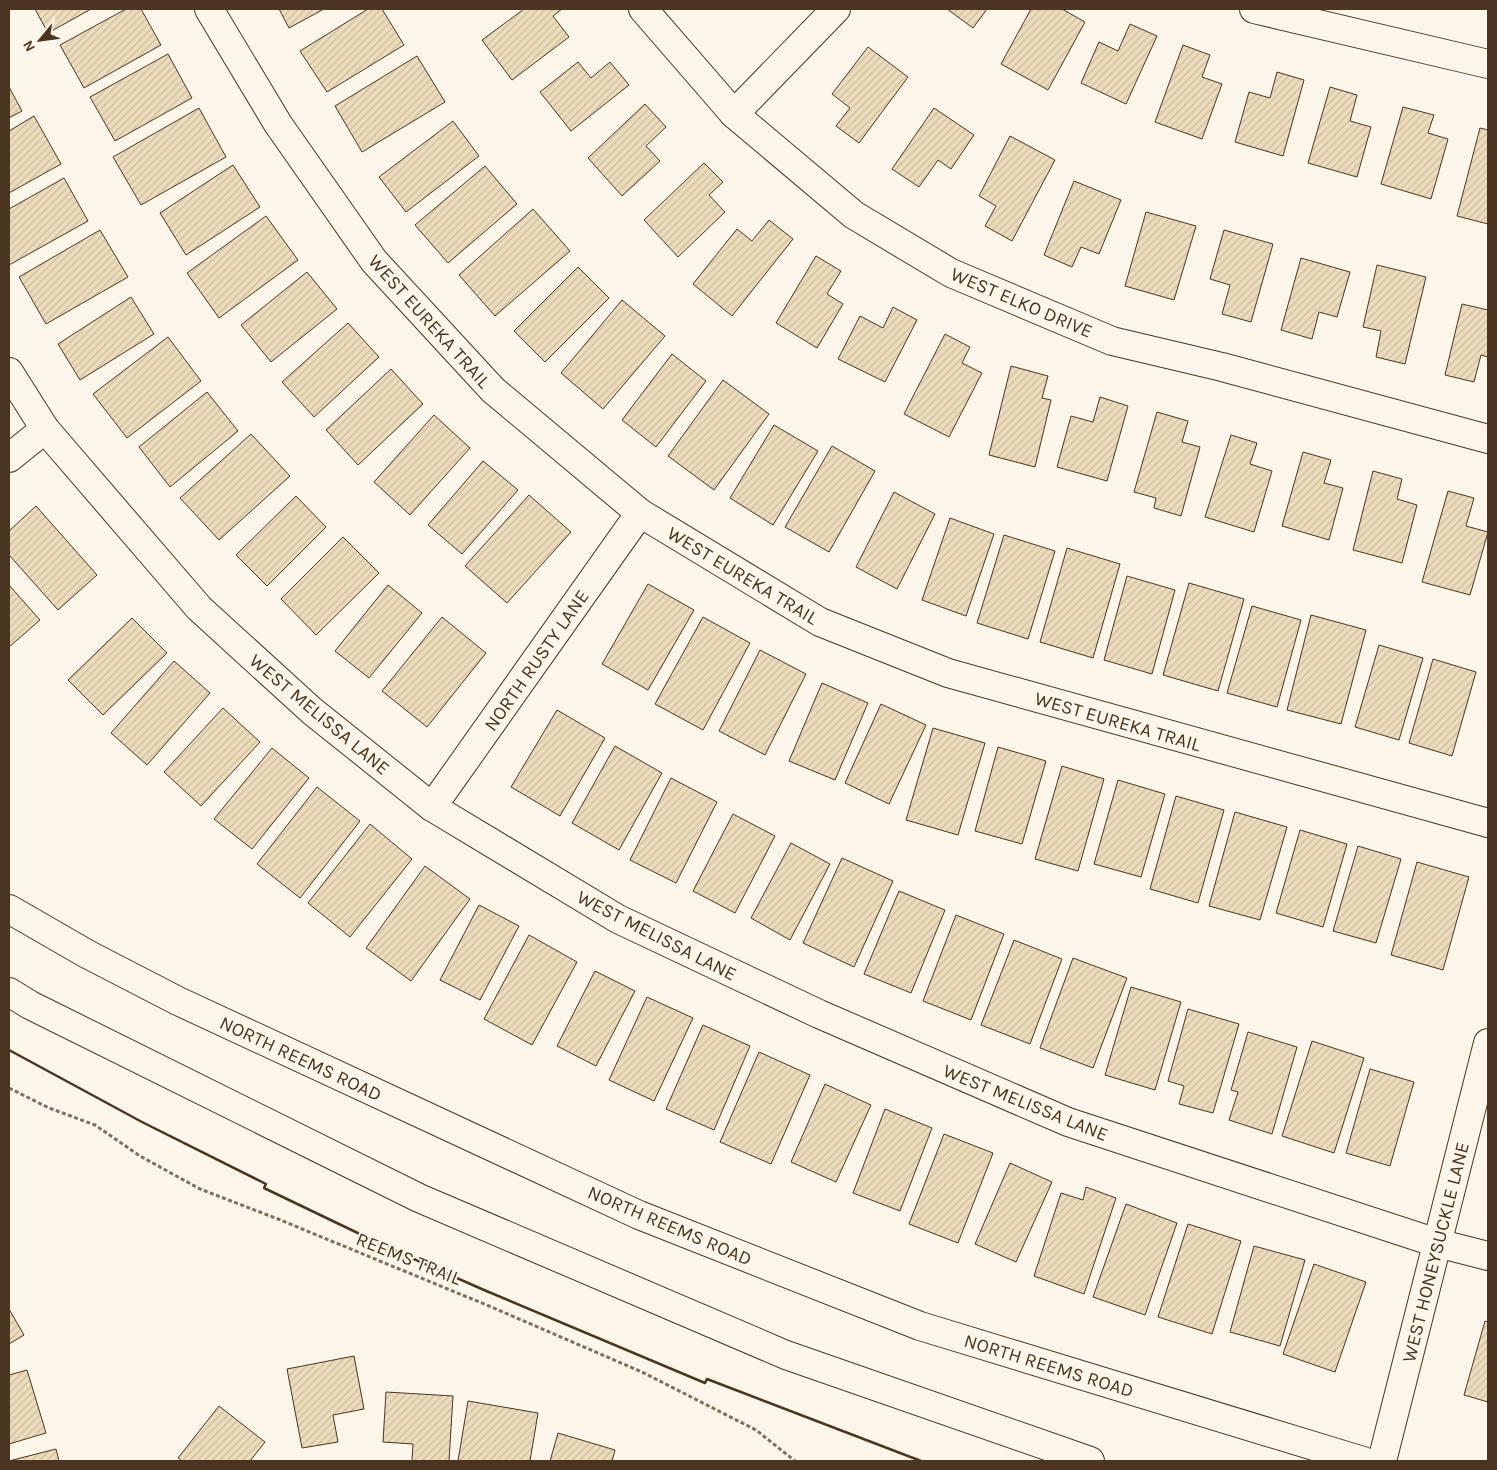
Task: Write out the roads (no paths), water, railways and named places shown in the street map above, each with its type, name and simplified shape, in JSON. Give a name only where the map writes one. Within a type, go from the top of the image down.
[{"type":"street","name":"WEST EUREKA TRAIL","points":[[209,9],[278,124],[374,261],[493,390],[640,513],[820,622],[948,673],[1488,823]]},
{"type":"street","name":"WEST ELKO DRIVE","points":[[643,9],[734,114],[854,215],[951,273],[1112,341],[1222,367],[1488,440]]},
{"type":"street","points":[[734,114],[836,9]]},
{"type":"street","points":[[1254,9],[1488,64]]},
{"type":"street","name":"WEST MELISSA LANE","points":[[9,372],[45,429],[199,608],[312,711],[432,807],[618,919],[836,1022],[1068,1122],[1437,1243],[1488,1256]]},
{"type":"street","points":[[9,458],[45,429]]},
{"type":"street","name":"NORTH RUSTY LANE","points":[[432,807],[640,513]]},
{"type":"street","name":"NORTH REEMS ROAD","points":[[9,909],[87,954],[178,1001],[639,1215],[920,1326],[1363,1461]]},
{"type":"street","points":[[9,992],[30,1005],[428,1202],[786,1355],[1090,1461]]},
{"type":"street","name":"WEST HONEYSUCKLE LANE","points":[[1382,1461],[1488,1043]]}]
